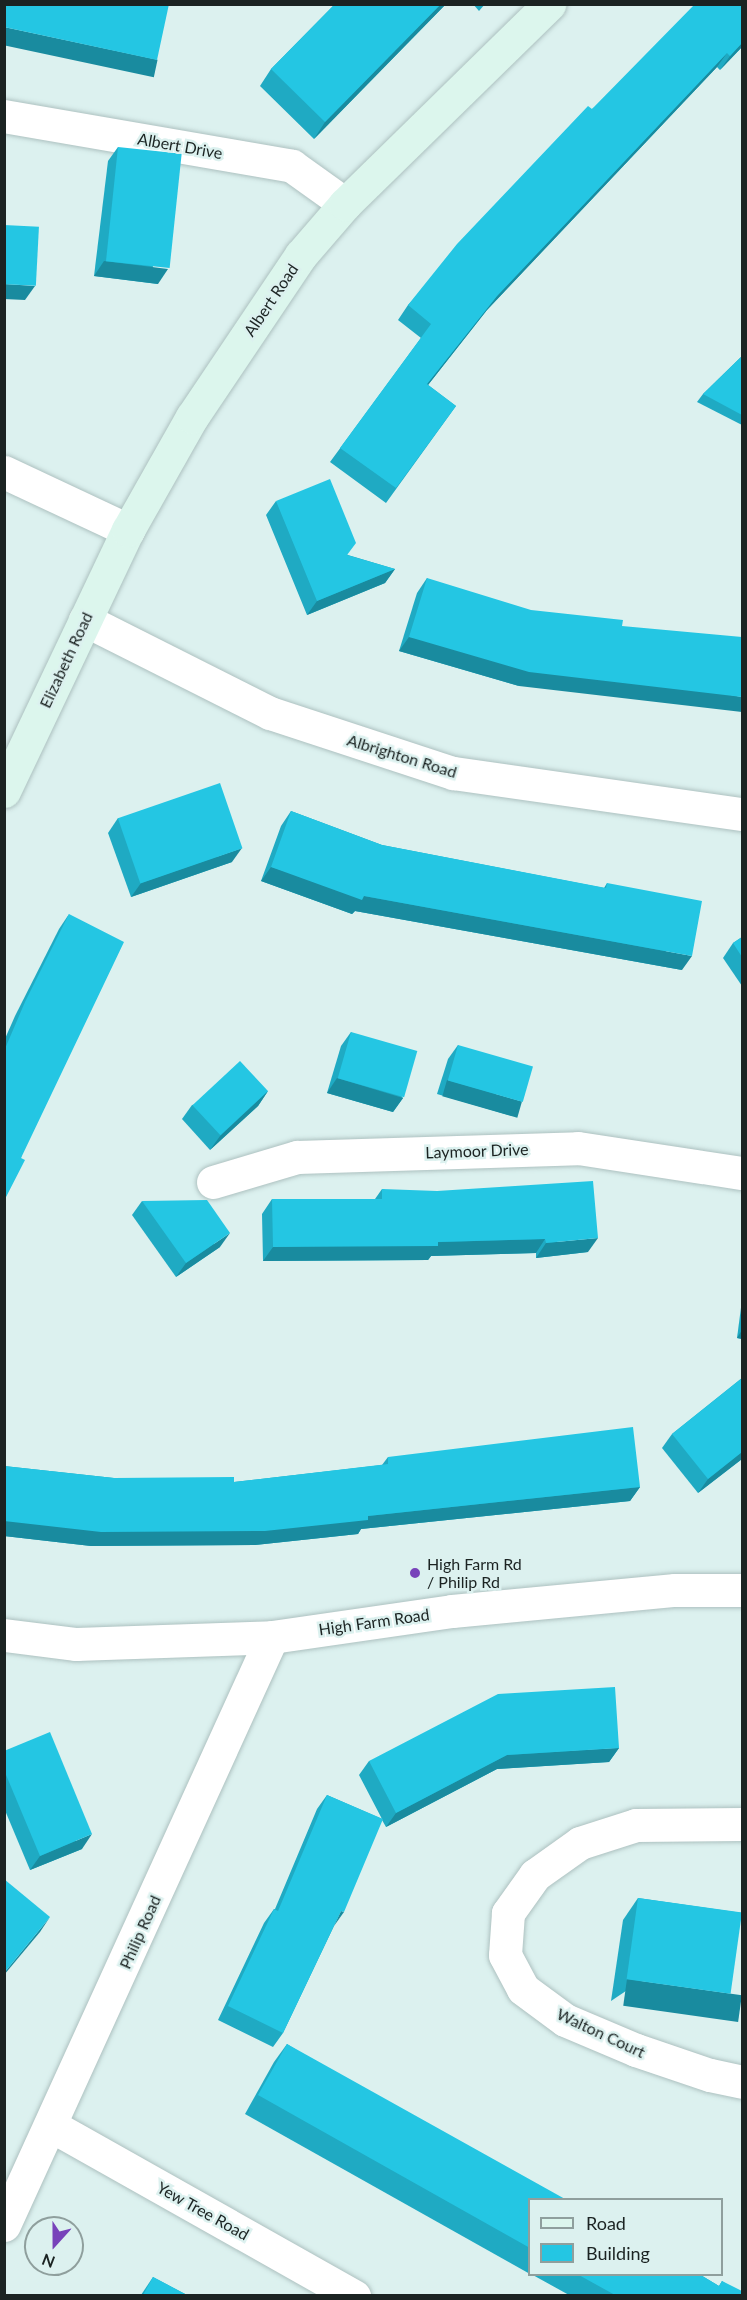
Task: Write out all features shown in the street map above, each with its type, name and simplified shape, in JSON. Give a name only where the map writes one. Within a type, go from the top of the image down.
[{"type":"street","name":"Albert Road","points":[[128,530],[198,408],[301,255],[345,204],[549,4]]},
{"type":"street","name":"Albert Drive","points":[[4,116],[292,166],[345,204]]},
{"type":"street","points":[[4,472],[128,530]]},
{"type":"street","name":"Elizabeth Road","points":[[4,790],[128,530]]},
{"type":"street","name":"Albrighton Road","points":[[85,620],[270,713],[453,773],[742,814]]},
{"type":"street","name":"Laymoor Drive","points":[[213,1182],[297,1157],[578,1148],[742,1173]]},
{"type":"street","name":"High Farm Road","points":[[4,1635],[76,1644],[272,1637],[452,1611],[675,1590],[742,1590]]},
{"type":"street","name":"Philip Road","points":[[4,2225],[52,2126],[272,1637]]},
{"type":"street","name":"Walton Court","points":[[742,1824],[636,1825],[580,1843],[535,1875],[508,1913],[505,1955],[523,1989],[565,2020],[636,2050],[710,2075],[742,2082]]},
{"type":"street","name":"Yew Tree Road","points":[[52,2126],[354,2295]]},
{"type":"building","points":[[4,4],[169,4],[157,60],[4,27]]},
{"type":"building","points":[[335,4],[441,4],[325,122],[271,69]]},
{"type":"building","points":[[695,4],[742,4],[742,43],[730,56],[727,53],[497,296],[427,384],[456,406],[396,488],[340,448],[431,324],[408,305],[457,244],[588,106],[592,109]]},
{"type":"building","points":[[118,147],[182,154],[170,268],[106,261]]},
{"type":"building","points":[[4,225],[39,227],[36,286],[4,284]]},
{"type":"building","points":[[742,356],[742,415],[703,394]]},
{"type":"building","points":[[330,479],[356,543],[347,555],[395,569],[317,601],[276,501]]},
{"type":"building","points":[[427,578],[531,610],[623,620],[622,626],[742,637],[742,697],[529,672],[409,637]]},
{"type":"building","points":[[220,783],[242,848],[140,883],[118,818]]},
{"type":"building","points":[[291,811],[382,845],[606,888],[607,883],[702,901],[692,956],[364,896],[362,900],[271,867]]},
{"type":"building","points":[[69,914],[124,942],[21,1158],[25,1160],[4,1201],[4,1051],[25,1002]]},
{"type":"building","points":[[742,937],[742,957],[733,943]]},
{"type":"building","points":[[351,1032],[417,1051],[404,1097],[338,1078]]},
{"type":"building","points":[[458,1045],[533,1066],[523,1102],[448,1081]]},
{"type":"building","points":[[240,1061],[268,1091],[220,1135],[192,1105]]},
{"type":"building","points":[[593,1181],[598,1238],[546,1243],[545,1239],[438,1242],[438,1246],[273,1247],[272,1199],[382,1199],[382,1189],[437,1191]]},
{"type":"building","points":[[207,1200],[230,1233],[186,1263],[142,1201]]},
{"type":"building","points":[[742,1378],[742,1452],[708,1479],[672,1434]]},
{"type":"building","points":[[633,1427],[640,1487],[368,1516],[368,1520],[265,1531],[101,1532],[4,1521],[4,1466],[114,1478],[234,1477],[234,1482],[388,1464],[388,1457]]},
{"type":"building","points":[[615,1687],[619,1748],[507,1755],[396,1813],[369,1761],[498,1694]]},
{"type":"building","points":[[50,1732],[92,1834],[40,1856],[4,1770],[4,1751]]},
{"type":"building","points":[[327,1795],[383,1819],[344,1912],[341,1911],[283,2033],[228,2006],[274,1909],[278,1911]]},
{"type":"building","points":[[4,1879],[50,1917],[4,1973]]},
{"type":"building","points":[[638,1898],[742,1913],[731,1994],[627,1979]]},
{"type":"building","points":[[287,2044],[563,2198],[528,2198],[528,2247],[258,2095]]},
{"type":"building","points":[[581,2276],[702,2276],[719,2286],[722,2281],[742,2291],[742,2295],[615,2295]]},
{"type":"building","points":[[153,2277],[187,2295],[143,2295]]},
{"type":"place","name":"High Farm Rd / Philip Rd","points":[[415,1573]]}]
